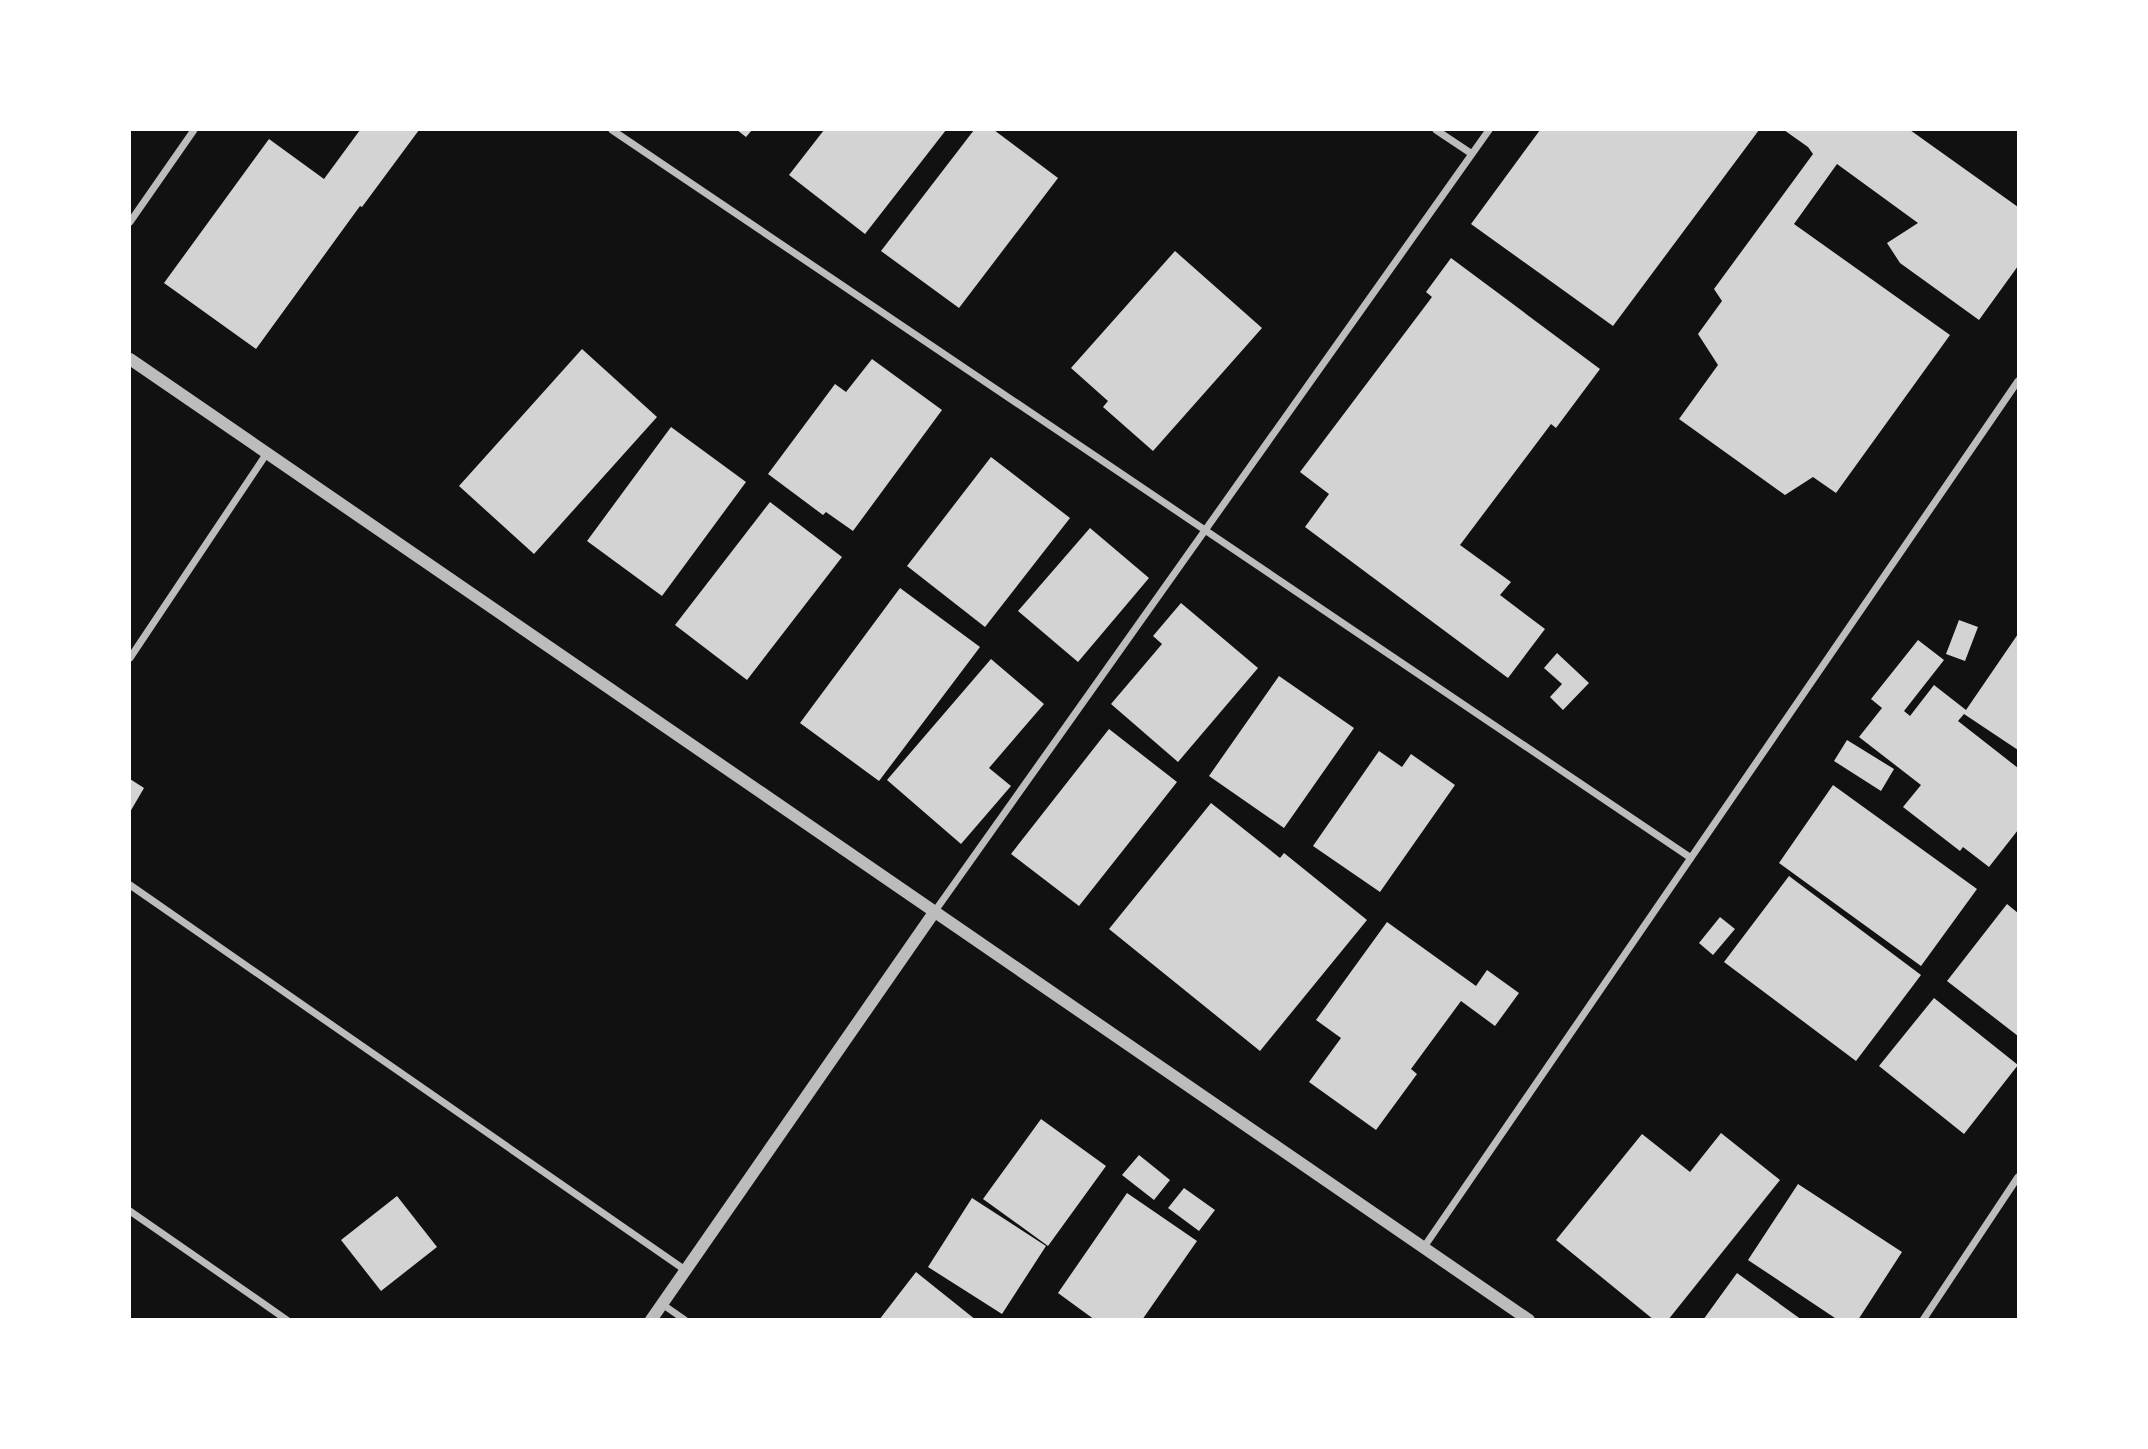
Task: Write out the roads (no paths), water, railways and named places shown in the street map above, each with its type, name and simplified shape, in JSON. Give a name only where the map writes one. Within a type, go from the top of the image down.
[{"type":"street","points":[[130,222],[194,130]]},
{"type":"street","points":[[612,130],[1691,858]]},
{"type":"street","points":[[1436,130],[1472,154]]},
{"type":"street","points":[[651,1320],[935,911],[1489,130]]},
{"type":"street","points":[[130,359],[1529,1320]]},
{"type":"street","points":[[1424,1247],[2018,381]]},
{"type":"street","points":[[130,658],[267,453]]},
{"type":"street","points":[[130,885],[685,1270]]},
{"type":"street","points":[[1923,1320],[2018,1177]]},
{"type":"street","points":[[130,1211],[287,1320]]},
{"type":"street","points":[[662,1304],[685,1320]]}]
